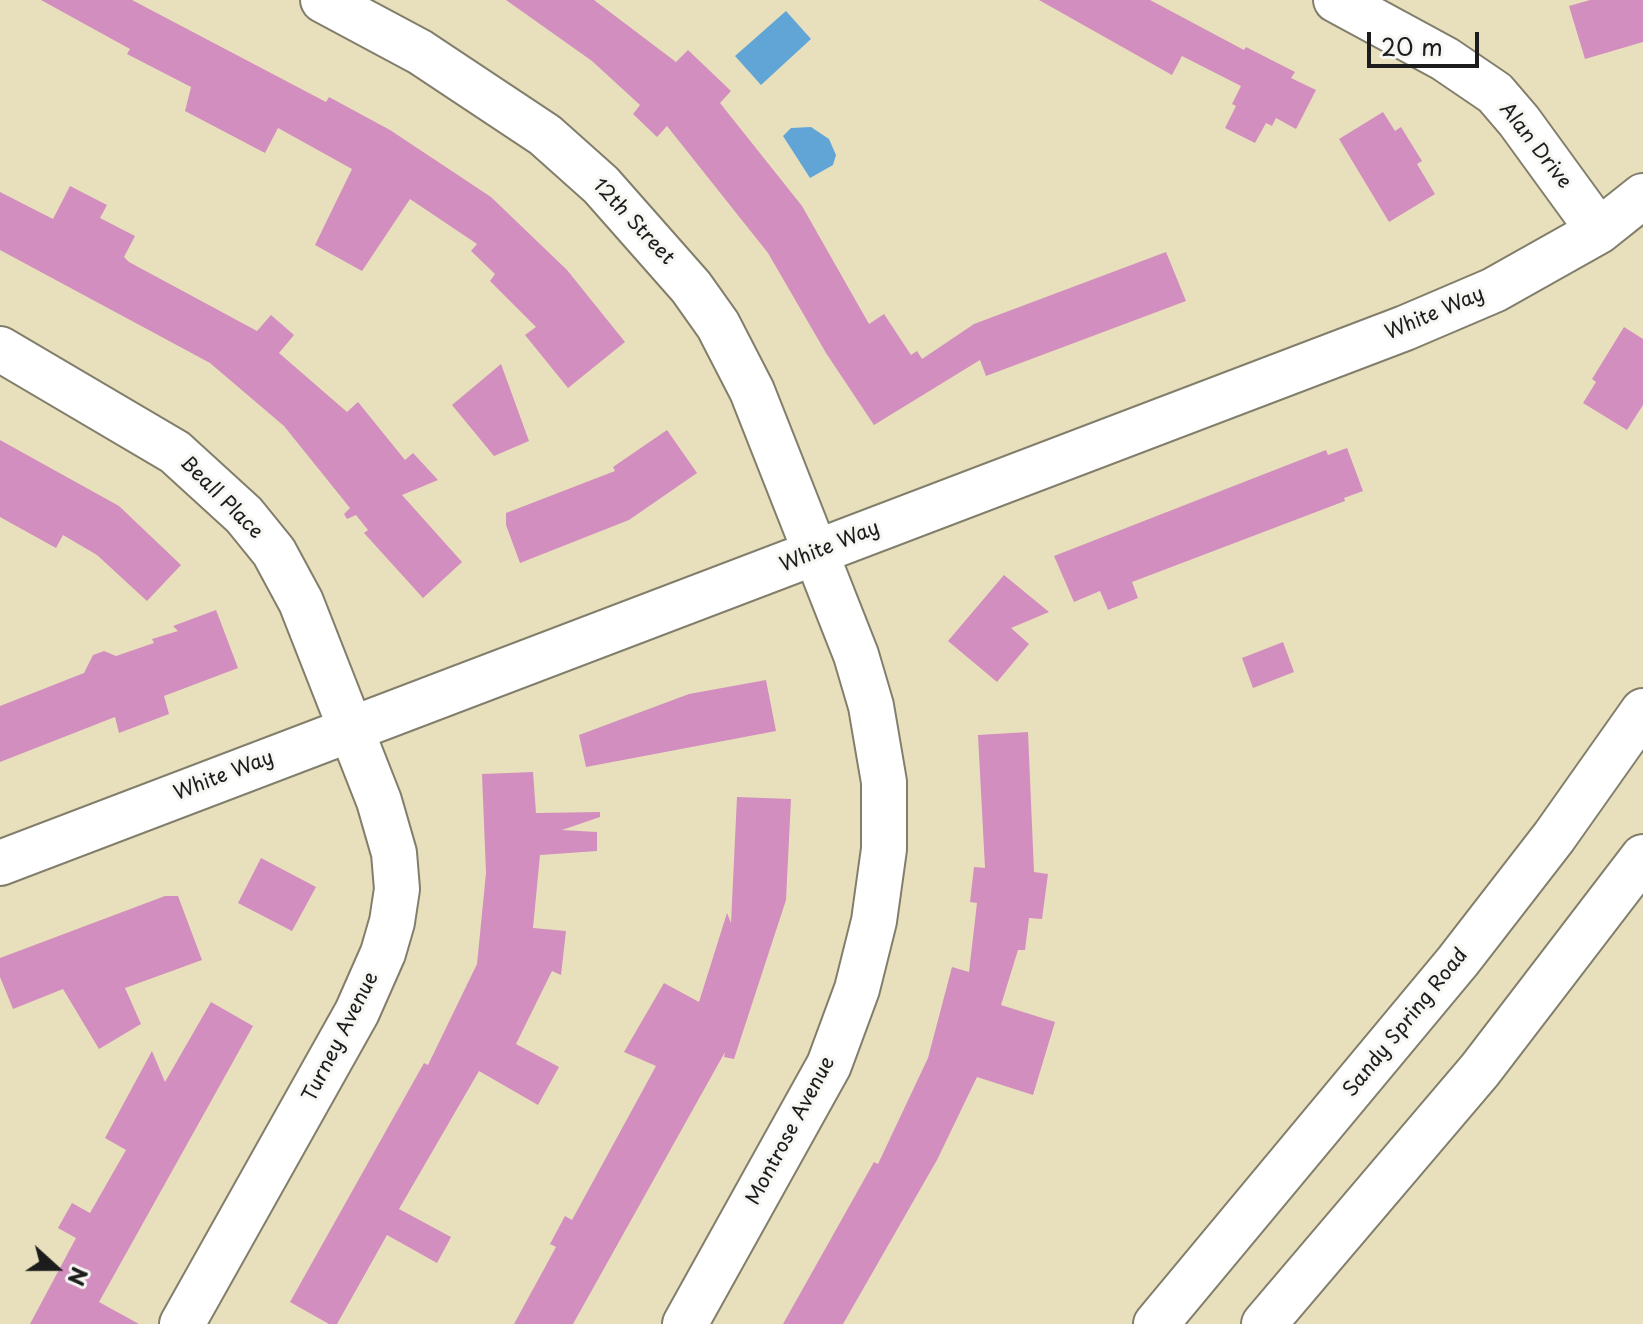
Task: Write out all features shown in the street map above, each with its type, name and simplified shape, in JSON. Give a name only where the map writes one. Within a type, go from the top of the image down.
[{"type":"street","name":"12th Street","points":[[323,0],[420,52],[545,135],[638,223],[718,325],[752,391],[816,554]]},
{"type":"street","name":"Alan Drive","points":[[1336,0],[1445,59],[1495,93],[1599,231]]},
{"type":"street","name":"White Way","points":[[0,863],[816,554],[913,512],[1405,328],[1494,290],[1599,231],[1643,196]]},
{"type":"street","name":"Beall Place","points":[[0,349],[175,452],[244,515],[274,552],[301,602],[350,728]]},
{"type":"street","name":"Montrose Avenue","points":[[685,1324],[829,1065],[857,989],[874,921],[884,849],[884,782],[871,706],[856,655],[816,554]]},
{"type":"street","name":"Sandy Spring Road","points":[[1156,1324],[1458,961],[1554,837],[1643,711]]},
{"type":"street","name":"Turney Avenue","points":[[182,1324],[357,1012],[383,953],[397,889],[394,853],[379,801],[350,728]]},
{"type":"street","points":[[1264,1324],[1480,1070],[1643,857]]},
{"type":"water","points":[[786,11],[811,39],[761,85],[735,56]]},
{"type":"water","points":[[811,127],[829,139],[836,155],[833,165],[810,178],[783,136],[791,128]]},
{"type":"building","points":[[41,0],[132,0],[326,102],[329,97],[390,130],[491,197],[567,270],[625,342],[568,388],[525,335],[536,327],[490,281],[495,274],[471,251],[477,244],[410,199],[362,271],[315,245],[352,169],[278,128],[265,153],[185,111],[191,87],[127,54],[130,49]]},
{"type":"building","points":[[506,0],[594,0],[676,62],[688,50],[731,91],[720,103],[802,206],[869,324],[884,314],[911,355],[917,351],[922,359],[974,324],[1166,252],[1186,301],[986,376],[980,360],[874,425],[826,353],[768,253],[667,126],[657,137],[633,114],[640,105],[592,61]]},
{"type":"building","points":[[1039,0],[1150,0],[1244,50],[1246,47],[1295,72],[1291,78],[1316,90],[1296,129],[1276,118],[1272,126],[1266,123],[1255,143],[1225,128],[1236,106],[1232,104],[1241,86],[1182,56],[1172,75]]},
{"type":"building","points":[[1590,0],[1643,0],[1643,42],[1585,59],[1569,6]]},
{"type":"building","points":[[1383,112],[1395,131],[1401,127],[1422,161],[1417,164],[1435,194],[1389,222],[1339,139]]},
{"type":"building","points":[[70,186],[107,205],[100,218],[135,236],[124,257],[129,262],[257,331],[271,315],[294,335],[279,353],[347,412],[358,402],[405,460],[413,453],[438,480],[402,495],[462,562],[423,598],[364,533],[368,530],[356,515],[347,519],[344,514],[350,508],[284,426],[210,363],[0,250],[0,192],[53,219]]},
{"type":"building","points":[[1624,327],[1643,339],[1643,405],[1627,430],[1583,403],[1596,382],[1592,379]]},
{"type":"building","points":[[501,364],[529,441],[494,456],[452,405]]},
{"type":"building","points":[[667,430],[697,473],[629,520],[520,563],[506,525],[506,513],[615,471],[613,467]]},
{"type":"building","points":[[0,440],[119,506],[181,565],[147,601],[97,555],[63,535],[56,548],[0,517]]},
{"type":"building","points":[[1347,448],[1363,491],[1344,498],[1345,501],[1132,582],[1138,598],[1108,610],[1100,591],[1074,602],[1054,556],[1326,450],[1328,455]]},
{"type":"building","points":[[1004,575],[1049,612],[1011,628],[1029,644],[997,682],[948,641]]},
{"type":"building","points":[[216,610],[238,668],[164,696],[169,714],[119,733],[115,717],[0,762],[0,706],[84,673],[93,655],[104,651],[116,656],[154,643],[152,639],[178,631],[173,626]]},
{"type":"building","points":[[1283,642],[1294,672],[1253,688],[1242,658]]},
{"type":"building","points":[[766,680],[776,731],[586,767],[579,735],[689,694]]},
{"type":"building","points":[[1028,732],[1034,872],[1048,874],[1042,919],[1029,918],[1025,950],[1018,950],[1001,1005],[1055,1022],[1033,1095],[977,1077],[937,1160],[843,1324],[783,1324],[874,1162],[878,1164],[928,1058],[952,967],[969,972],[977,903],[970,902],[974,867],[985,868],[978,735]]},
{"type":"building","points":[[533,772],[536,813],[600,812],[600,817],[562,830],[597,832],[597,851],[540,855],[533,928],[566,931],[561,975],[552,971],[516,1044],[559,1067],[538,1105],[479,1071],[399,1209],[451,1237],[437,1263],[387,1235],[337,1324],[329,1324],[290,1302],[424,1063],[428,1065],[477,964],[486,873],[482,774]]},
{"type":"building","points":[[737,797],[791,799],[786,900],[734,1059],[724,1057],[725,1052],[573,1324],[514,1324],[556,1247],[550,1244],[565,1216],[572,1220],[656,1066],[624,1052],[664,983],[699,1002],[727,913],[731,923]]},
{"type":"building","points":[[261,858],[316,887],[292,931],[238,903]]},
{"type":"building","points":[[165,896],[178,896],[202,960],[125,988],[141,1024],[99,1049],[63,989],[13,1009],[0,977],[0,958]]},
{"type":"building","points":[[211,1002],[253,1026],[99,1302],[139,1324],[30,1324],[76,1238],[58,1228],[72,1203],[90,1213],[126,1150],[105,1138],[152,1051],[165,1082]]}]
